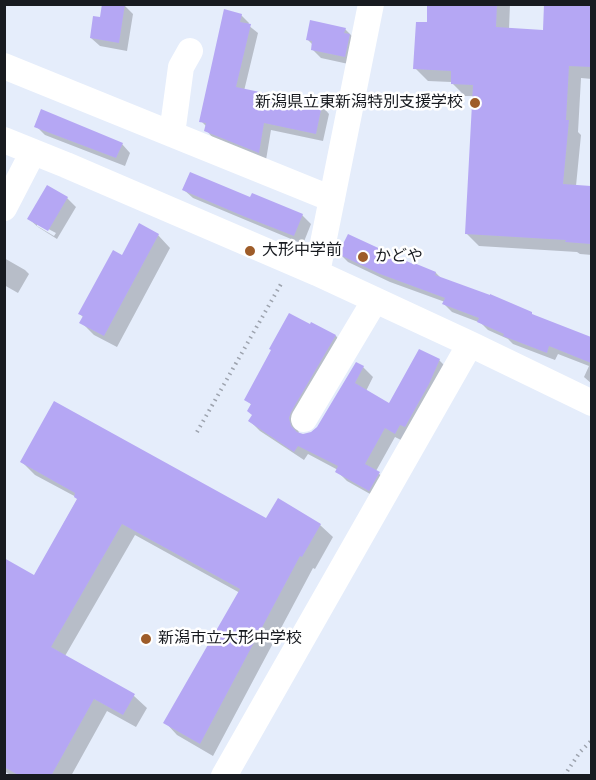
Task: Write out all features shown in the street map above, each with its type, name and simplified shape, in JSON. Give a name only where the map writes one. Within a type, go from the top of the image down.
[{"type":"street","points":[[316,273],[371,4]]},
{"type":"street","points":[[172,134],[181,67],[190,51]]},
{"type":"street","points":[[4,66],[332,200]]},
{"type":"street","points":[[4,140],[316,273],[591,403]]},
{"type":"street","points":[[4,208],[33,152]]},
{"type":"street","points":[[304,419],[375,300]]},
{"type":"street","points":[[224,776],[470,344]]},
{"type":"path","points":[[197,432],[293,263]]},
{"type":"path","points":[[564,776],[591,740]]},
{"type":"building","points":[[102,4],[125,4],[119,43],[90,38],[93,16],[100,17]]},
{"type":"building","points":[[427,4],[497,4],[496,27],[543,30],[544,4],[591,4],[591,67],[569,66],[566,120],[569,120],[563,184],[591,186],[591,244],[565,242],[566,240],[465,234],[473,85],[451,84],[451,71],[413,69],[416,22],[427,22]]},
{"type":"building","points":[[224,9],[242,14],[240,22],[251,24],[236,87],[322,105],[316,134],[264,123],[259,153],[204,131],[206,123],[199,122]]},
{"type":"building","points":[[310,20],[346,28],[344,33],[350,34],[345,57],[311,50],[312,41],[306,40]]},
{"type":"building","points":[[41,109],[123,143],[116,158],[34,127]]},
{"type":"building","points":[[190,172],[250,197],[252,193],[303,214],[294,236],[182,190]]},
{"type":"building","points":[[47,185],[68,197],[48,231],[27,219]]},
{"type":"building","points":[[139,223],[159,234],[104,336],[79,323],[83,316],[78,314],[113,250],[122,255]]},
{"type":"building","points":[[348,234],[436,272],[435,275],[490,294],[532,312],[532,314],[591,337],[591,363],[549,346],[547,353],[503,336],[504,334],[477,322],[479,318],[442,304],[445,298],[380,274],[338,254]]},
{"type":"building","points":[[289,313],[336,335],[289,418],[291,426],[303,434],[317,427],[356,362],[364,366],[355,383],[389,403],[419,349],[440,359],[405,427],[400,425],[395,434],[385,428],[365,464],[380,472],[369,491],[335,472],[338,466],[298,446],[294,452],[248,421],[252,415],[247,411],[251,404],[244,400]]},
{"type":"building","points":[[54,401],[266,518],[278,498],[321,524],[302,557],[300,556],[200,744],[163,723],[240,589],[122,524],[51,647],[135,694],[123,715],[94,699],[51,776],[20,776],[4,767],[4,558],[34,575],[77,499],[74,497],[75,493],[20,462]]},
{"type":"place","name":"新潟県立東新潟特別支援学校","points":[[475,103]]},
{"type":"place","name":"大形中学前","points":[[250,251]]},
{"type":"place","name":"かどや","points":[[363,257]]},
{"type":"place","name":"新潟市立大形中学校","points":[[146,639]]}]
